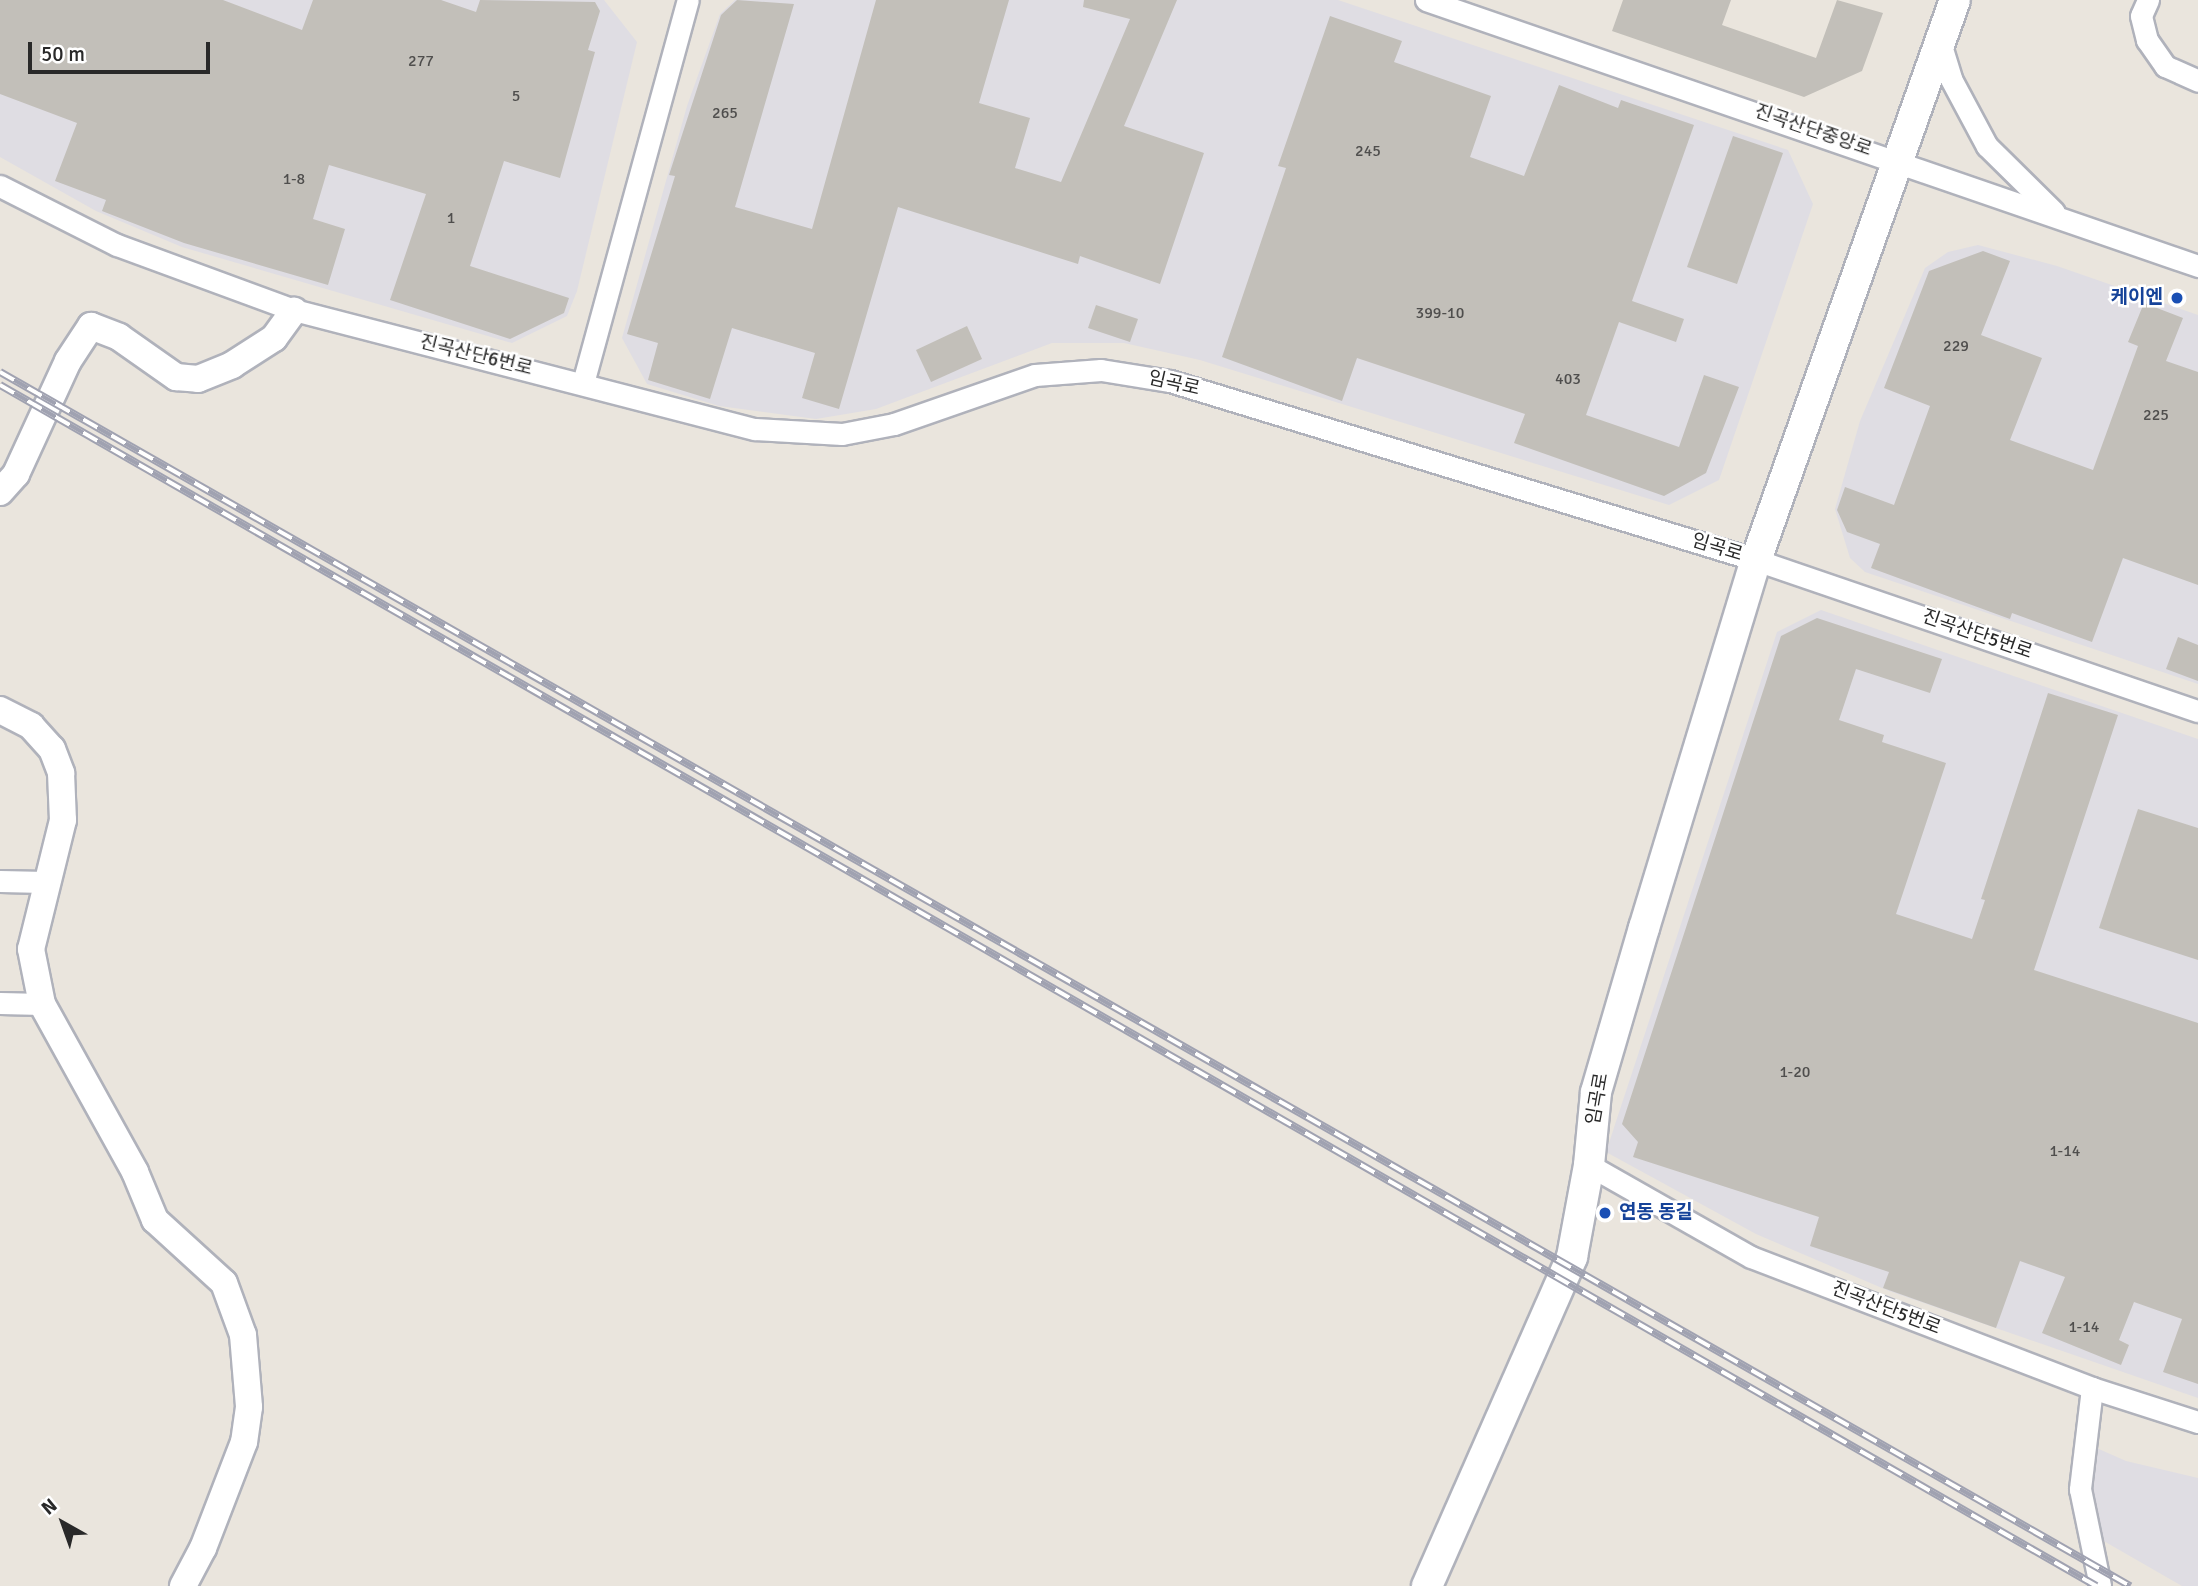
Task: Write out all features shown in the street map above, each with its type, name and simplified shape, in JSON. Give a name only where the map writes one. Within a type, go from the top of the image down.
[{"type":"main road","name":"임곡로","points":[[1427,1586],[1572,1257],[1589,1165],[1596,1092],[1756,560],[1895,159],[1955,0]]},
{"type":"street","points":[[583,383],[688,0]]},
{"type":"street","name":"진곡산단중앙로","points":[[1426,0],[1895,159],[2063,221],[2198,266]]},
{"type":"street","points":[[2148,0],[2141,16],[2147,40],[2165,66],[2198,81]]},
{"type":"street","points":[[1940,40],[1951,79],[1987,146],[2063,221]]},
{"type":"street","name":"진곡산단6번로","points":[[0,186],[117,245],[294,310],[583,383]]},
{"type":"street","points":[[0,492],[16,474],[68,361],[91,326],[119,337],[176,377],[198,379],[232,365],[274,338],[294,310]]},
{"type":"street","name":"임곡로","points":[[583,383],[755,429],[842,434],[894,424],[1035,375],[1101,370],[1170,381],[1756,560]]},
{"type":"street","name":"진곡산단5번로","points":[[1756,560],[2198,711]]},
{"type":"street","points":[[0,710],[32,726],[52,749],[61,774],[63,820],[45,882],[31,949],[42,1004],[135,1172],[155,1220],[224,1283],[243,1335],[249,1407],[244,1442],[208,1538],[183,1586]]},
{"type":"street","points":[[0,881],[45,882]]},
{"type":"street","points":[[0,1003],[42,1004]]},
{"type":"street","name":"진곡산단5번로","points":[[1589,1165],[1751,1257],[2092,1388],[2198,1422]]},
{"type":"street","points":[[2092,1388],[2080,1489],[2100,1586]]},
{"type":"shaded area","points":[[0,0],[604,0],[637,42],[577,291],[567,316],[512,343],[182,247],[96,211],[0,157]]},
{"type":"shaded area","points":[[735,0],[1338,0],[1788,150],[1813,204],[1719,480],[1669,505],[1200,360],[1124,343],[1052,343],[876,409],[816,419],[719,406],[647,384],[622,338],[687,106],[720,14]]},
{"type":"shaded area","points":[[1978,245],[2057,266],[2198,315],[2198,684],[1865,572],[1850,558],[1835,509],[1860,421],[1925,268],[1948,252]]},
{"type":"shaded area","points":[[1821,610],[2198,739],[2198,1398],[1889,1291],[1756,1234],[1606,1152],[1777,632]]},
{"type":"shaded area","points":[[2092,1446],[2126,1461],[2198,1478],[2198,1586],[2182,1586],[2095,1536],[2087,1503]]},
{"type":"building","points":[[0,0],[223,0],[302,30],[313,0],[441,0],[476,12],[480,0],[595,2],[600,11],[588,50],[595,52],[560,178],[504,161],[470,266],[569,298],[564,313],[510,339],[390,300],[426,194],[329,165],[313,219],[345,229],[328,285],[184,243],[102,211],[106,200],[55,181],[77,123],[0,94]]},
{"type":"building","points":[[737,0],[794,4],[735,207],[812,229],[876,0],[1009,0],[979,103],[1030,118],[1015,168],[1061,182],[1130,19],[1083,7],[1084,0],[1177,0],[1124,126],[1204,153],[1160,284],[1080,256],[1078,264],[898,207],[839,409],[802,398],[815,353],[732,328],[710,399],[648,380],[658,343],[627,334],[675,176],[669,175],[721,15]]},
{"type":"building","points":[[1623,0],[1731,0],[1722,25],[1816,58],[1837,0],[1883,13],[1862,71],[1804,97],[1612,31]]},
{"type":"building","points":[[1330,16],[1402,41],[1394,62],[1491,96],[1470,157],[1524,176],[1559,85],[1618,108],[1621,100],[1694,125],[1632,301],[1684,319],[1676,342],[1619,322],[1586,415],[1679,447],[1704,375],[1739,387],[1706,473],[1664,496],[1514,443],[1525,414],[1357,358],[1342,401],[1222,357],[1286,168],[1278,166]]},
{"type":"building","points":[[1733,136],[1783,153],[1737,284],[1687,267]]},
{"type":"building","points":[[1983,251],[2010,261],[1981,335],[2042,358],[2010,440],[2093,470],[2138,346],[2128,342],[2144,303],[2183,318],[2166,361],[2198,372],[2198,585],[2123,558],[2092,642],[2012,613],[2010,619],[1871,568],[1880,544],[1847,532],[1837,510],[1845,487],[1894,505],[1930,406],[1884,388],[1929,271]]},
{"type":"building","points":[[1096,305],[1138,319],[1130,342],[1088,328]]},
{"type":"building","points":[[967,326],[982,359],[931,382],[916,350]]},
{"type":"building","points":[[1817,618],[1942,659],[1930,693],[1856,669],[1839,720],[1884,735],[1882,742],[1946,763],[1896,914],[1972,939],[1985,900],[1981,899],[2048,693],[2118,715],[2034,970],[2198,1023],[2198,1384],[2163,1372],[2182,1319],[2134,1302],[2119,1340],[2129,1345],[2121,1365],[2042,1333],[2065,1277],[2020,1261],[1996,1328],[1883,1288],[1889,1272],[1810,1246],[1819,1217],[1633,1157],[1638,1142],[1622,1124],[1781,636]]},
{"type":"building","points":[[2178,637],[2198,645],[2198,681],[2166,669]]},
{"type":"building","points":[[2138,809],[2198,828],[2198,960],[2099,928]]},
{"type":"railway","points":[[0,372],[2130,1586]]},
{"type":"railway","points":[[0,385],[2096,1586]]},
{"type":"place","name":"케이엔","points":[[2177,298]]},
{"type":"place","name":"연동 동길","points":[[1605,1213]]}]
